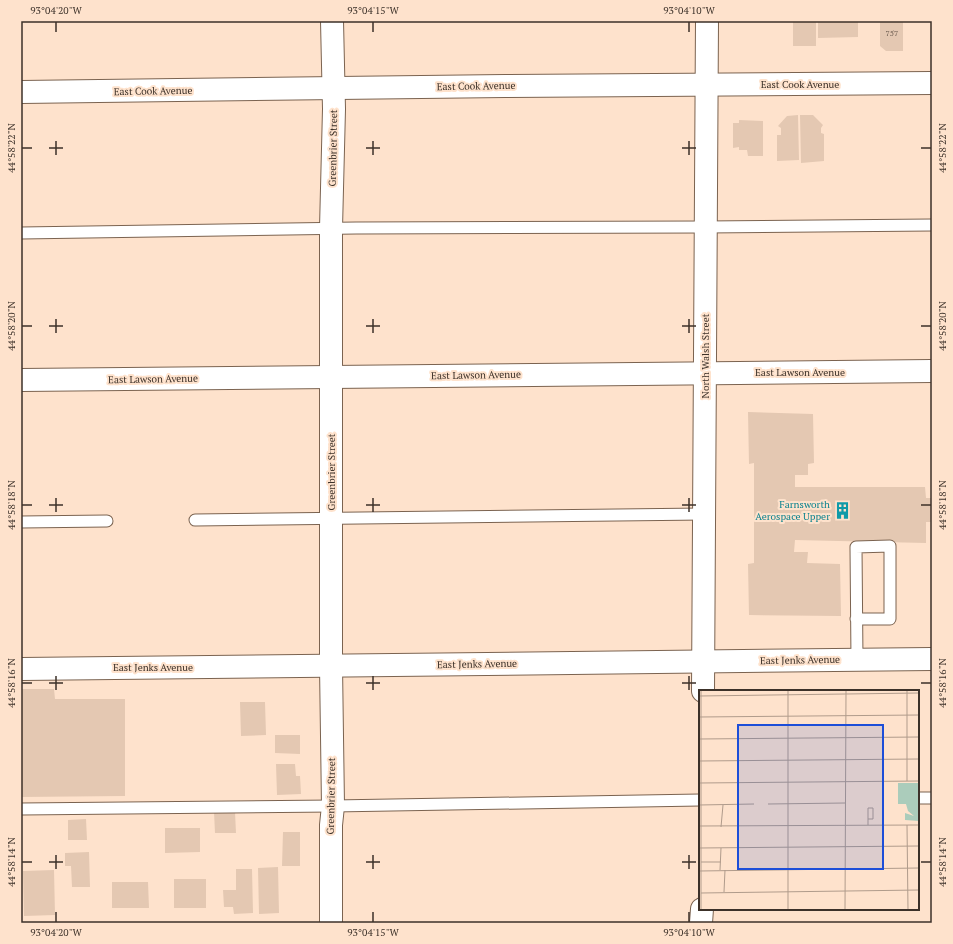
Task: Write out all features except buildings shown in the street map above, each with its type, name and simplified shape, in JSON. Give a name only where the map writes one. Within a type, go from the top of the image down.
[{"type":"street","name":"Greenbrier Street","points":[[331,923],[331,825],[333,806],[331,666],[331,228],[334,89],[332,21]]},
{"type":"street","name":"North Walsh Street","points":[[703,690],[707,21]]},
{"type":"street","name":"East Cook Avenue","points":[[21,92],[706,84],[932,83]]},
{"type":"street","name":"East Lawson Avenue","points":[[21,380],[932,372]]},
{"type":"street","name":"East Jenks Avenue","points":[[21,668],[932,659]]},
{"type":"street","points":[[702,910],[702,923]]},
{"type":"lane","points":[[21,233],[331,228],[705,228],[932,225]]},
{"type":"lane","points":[[195,520],[704,514]]},
{"type":"lane","points":[[21,522],[107,521]]},
{"type":"lane","points":[[856,619],[890,619],[890,546],[856,547],[856,619],[856,660]]},
{"type":"lane","points":[[919,798],[932,798]]},
{"type":"lane","points":[[21,809],[699,800]]},
{"type":"place","name":"Farnsworth Aerospace Upper","points":[[843,510]]}]
